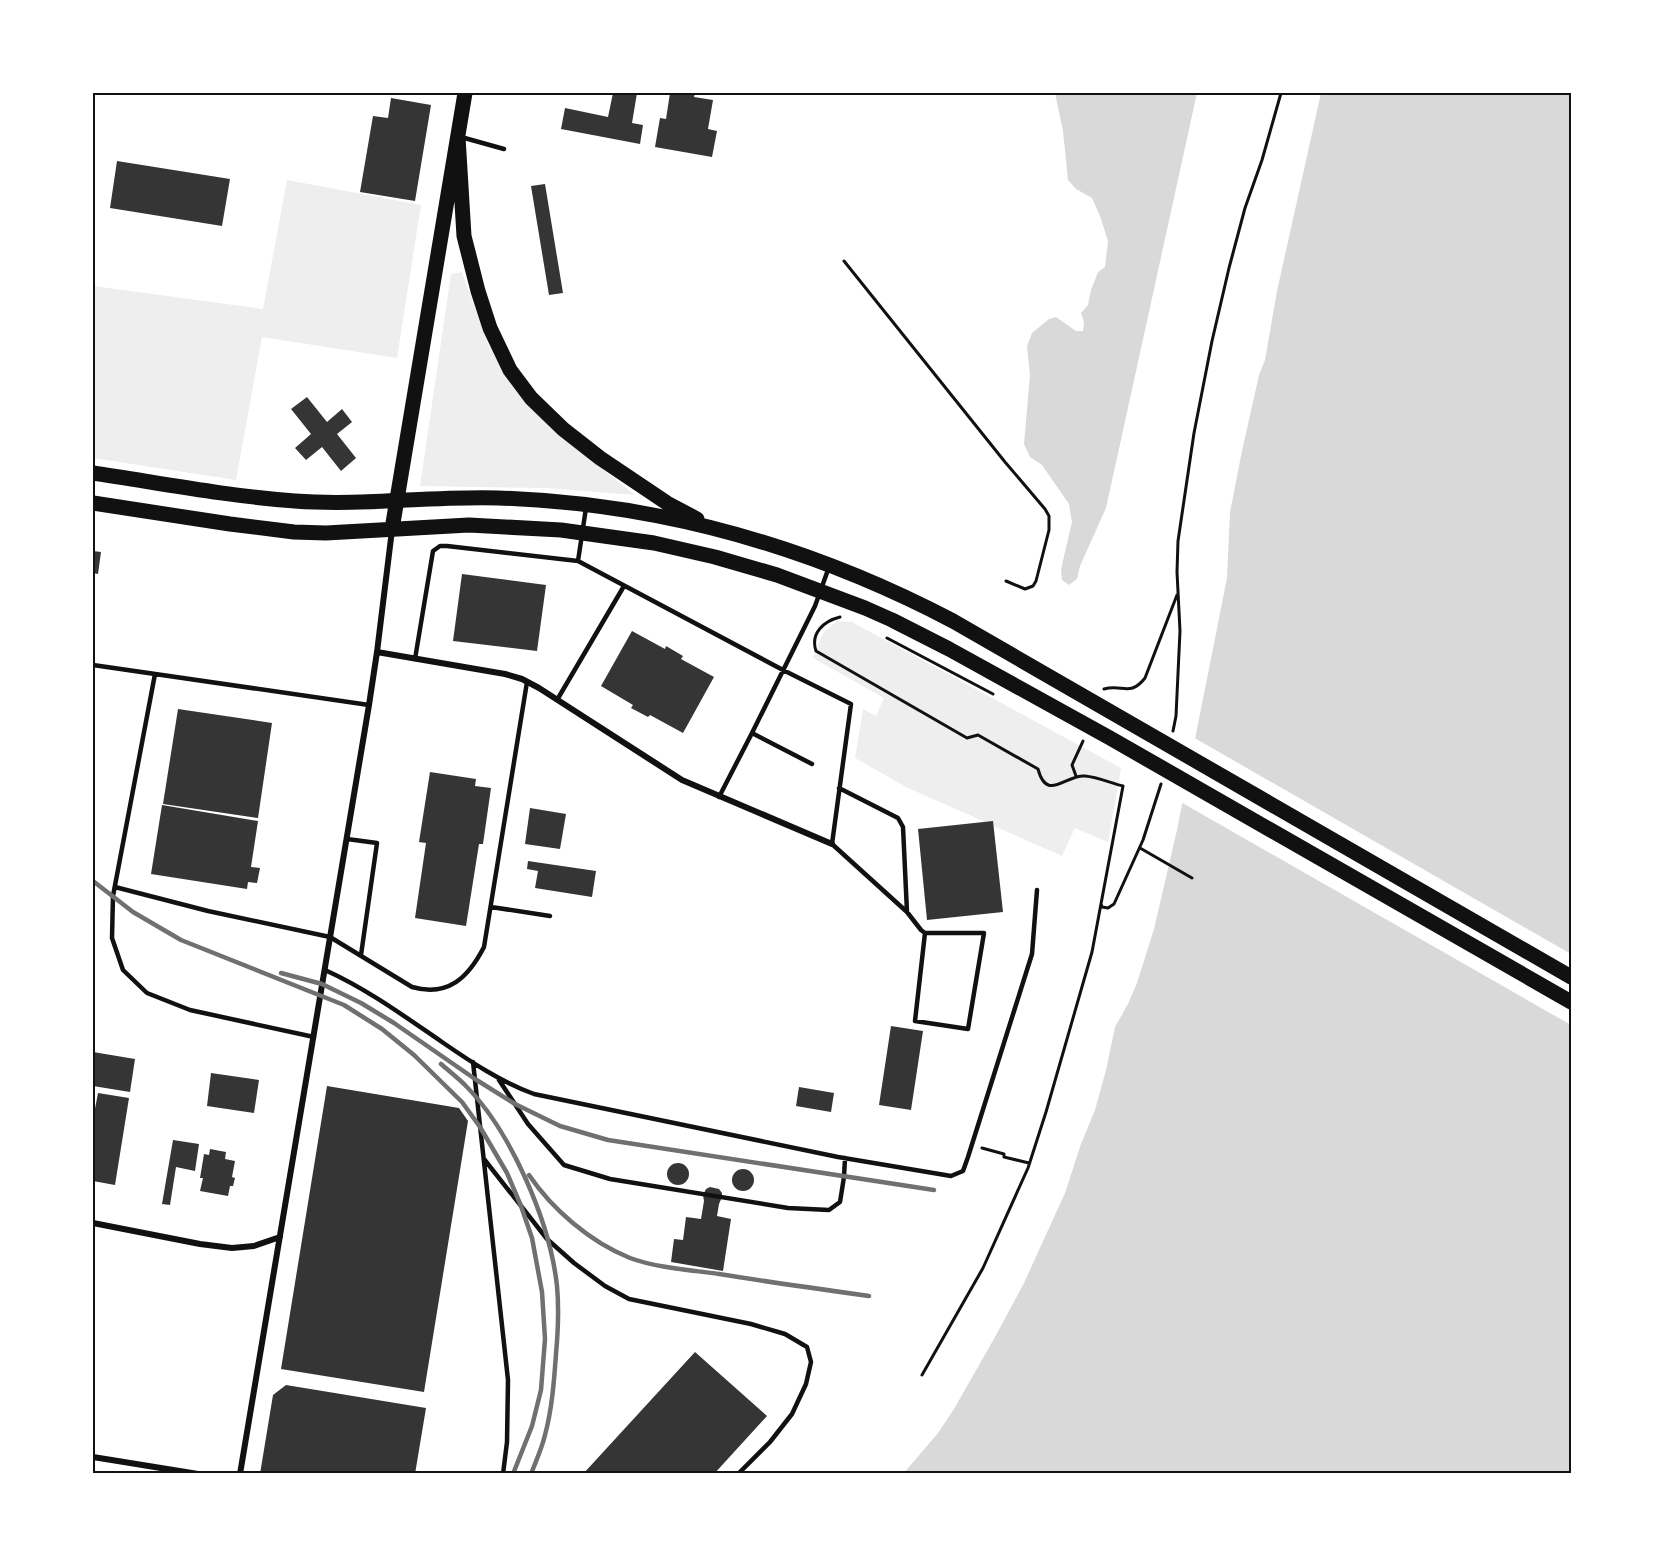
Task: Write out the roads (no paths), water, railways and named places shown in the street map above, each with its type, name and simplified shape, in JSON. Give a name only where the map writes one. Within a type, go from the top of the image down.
[{"type":"main road","points":[[392,529],[465,93]]},
{"type":"main road","points":[[458,137],[464,236],[490,328],[510,370],[531,398],[563,429],[607,464],[667,503],[717,529]]},
{"type":"main road","points":[[93,472],[230,494],[296,501],[487,498],[587,505],[655,515],[717,529],[830,564],[895,591],[953,621],[1571,977]]},
{"type":"main road","points":[[93,503],[294,532],[326,533],[469,525],[583,532],[654,543],[715,557],[777,575],[892,620],[930,639],[1110,738],[1571,1002]]},
{"type":"street","points":[[240,1474],[369,705],[392,529]]},
{"type":"street","points":[[377,652],[492,671],[527,682],[672,775],[831,844]]},
{"type":"street","points":[[93,1223],[232,1248],[254,1246],[280,1236]]},
{"type":"street","points":[[93,1457],[198,1474]]},
{"type":"lane","points":[[458,137],[504,149]]},
{"type":"lane","points":[[578,561],[587,505]]},
{"type":"lane","points":[[415,659],[433,551],[440,546],[447,546],[578,561],[851,704],[831,844],[907,912],[925,933],[984,933],[968,1029],[915,1021],[925,933]]},
{"type":"lane","points":[[720,797],[815,606],[830,564]]},
{"type":"lane","points":[[557,700],[624,586]]},
{"type":"lane","points":[[93,665],[369,705]]},
{"type":"lane","points":[[155,674],[113,896],[112,938],[123,970],[147,993],[190,1010],[314,1036]]},
{"type":"lane","points":[[115,886],[208,911],[330,937],[412,987],[424,990],[443,990],[466,974],[484,947],[527,682]]},
{"type":"lane","points":[[752,733],[812,764]]},
{"type":"lane","points":[[839,788],[898,818],[903,827],[907,912]]},
{"type":"lane","points":[[347,839],[377,843],[361,955]]},
{"type":"lane","points":[[325,970],[362,989],[473,1062],[523,1090],[545,1097],[845,1158],[951,1176],[963,1171],[1032,954],[1037,890]]},
{"type":"lane","points":[[491,907],[550,916]]},
{"type":"lane","points":[[473,1062],[508,1380],[507,1442],[503,1474]]},
{"type":"lane","points":[[497,1077],[528,1124],[564,1166],[610,1179],[788,1208],[829,1210],[840,1202],[845,1158]]},
{"type":"lane","points":[[484,1159],[548,1239],[604,1286],[630,1299],[752,1324],[785,1334],[807,1347],[811,1362],[806,1384],[792,1414],[770,1442],[738,1474]]},
{"type":"railway","points":[[93,881],[133,912],[181,940],[344,1005],[382,1029],[414,1055],[462,1102],[480,1127],[507,1173],[521,1206],[532,1238],[542,1292],[545,1339],[541,1390],[532,1426],[513,1474]]},
{"type":"railway","points":[[281,973],[322,984],[361,1003],[515,1104],[560,1126],[608,1140],[934,1190]]},
{"type":"railway","points":[[441,1064],[465,1085],[498,1127],[526,1179],[537,1206],[553,1261],[558,1311],[553,1385],[545,1435],[531,1474]]},
{"type":"railway","points":[[529,1175],[538,1188],[573,1223],[601,1243],[630,1258],[674,1268],[869,1296]]}]
